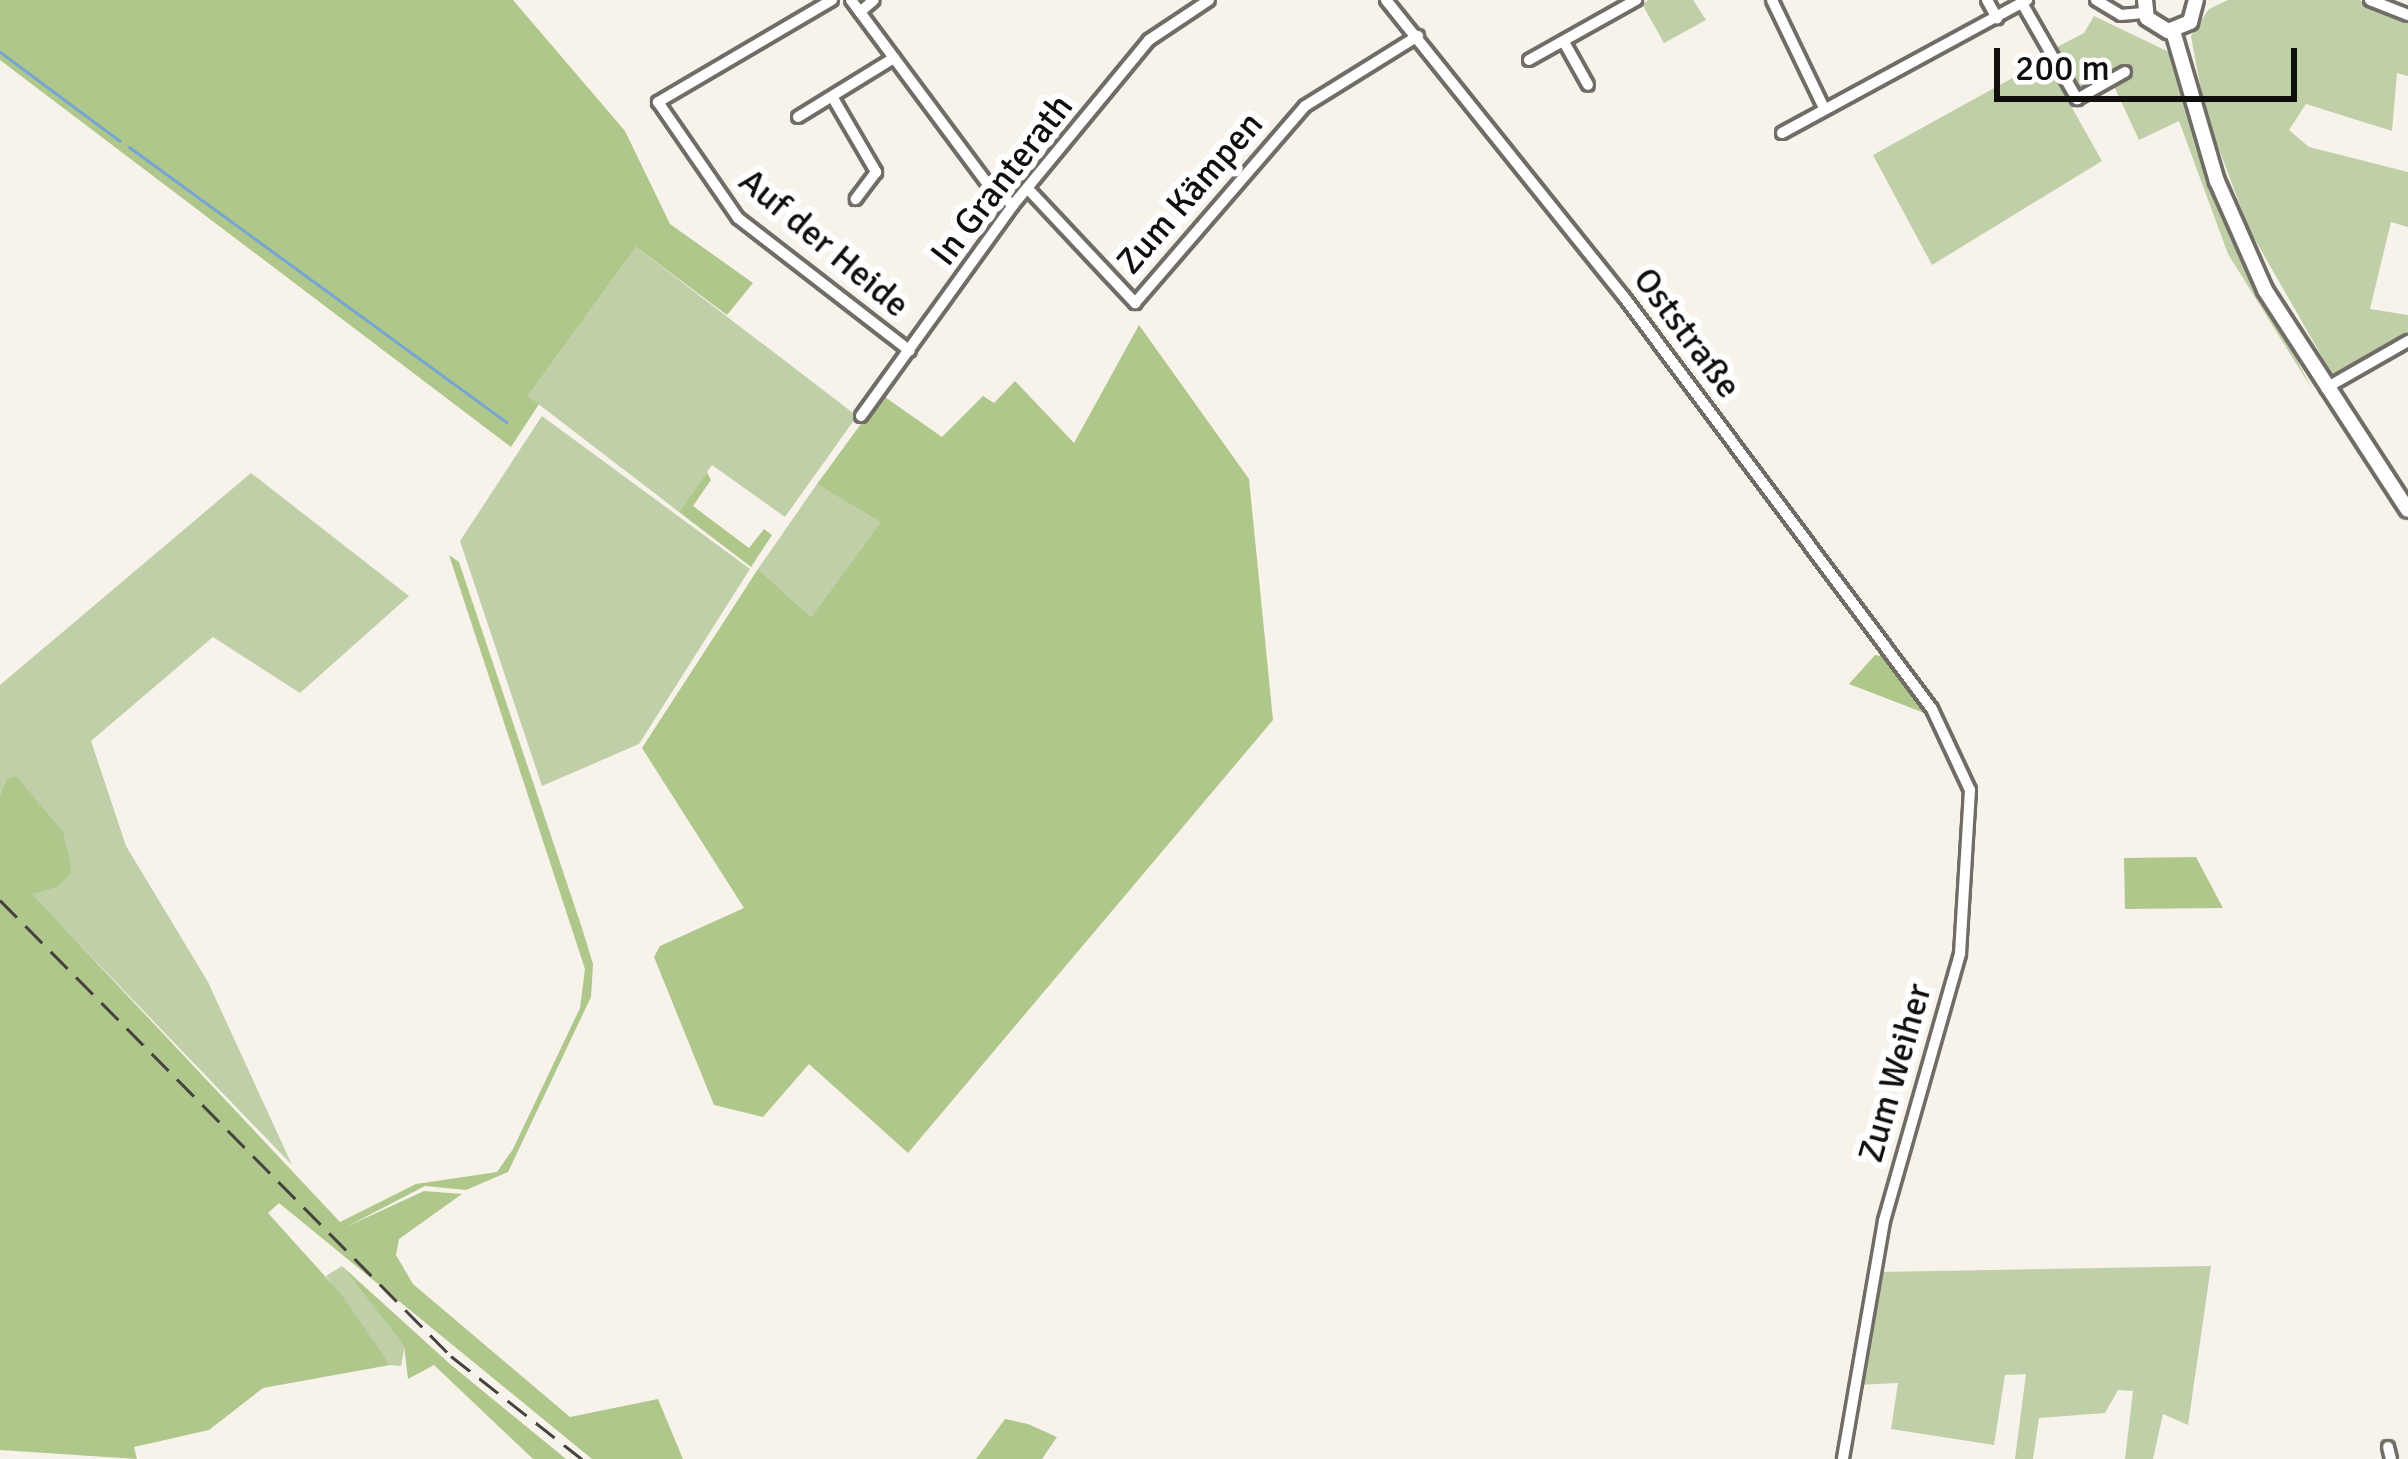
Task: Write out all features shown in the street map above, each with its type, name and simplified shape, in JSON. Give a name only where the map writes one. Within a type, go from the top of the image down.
[{"type":"street","name":"Auf der Heide","points":[[832,0],[658,102],[738,218],[910,351]]},
{"type":"street","points":[[851,0],[990,187],[1013,206]]},
{"type":"street","points":[[860,12],[874,0]]},
{"type":"street","name":"In Granterath","points":[[861,416],[1013,206],[1030,191],[1149,40],[1209,0]]},
{"type":"street","name":"Oststraße","points":[[1386,0],[1932,709]]},
{"type":"street","points":[[1529,60],[1636,0]]},
{"type":"street","points":[[1772,0],[1824,108]]},
{"type":"street","points":[[1987,0],[1996,19]]},
{"type":"street","points":[[2096,0],[2121,15],[2146,7],[2156,27],[2173,31],[2193,18],[2196,0]]},
{"type":"street","points":[[2370,0],[2408,15]]},
{"type":"street","points":[[1782,134],[1873,81],[1898,77],[2024,2],[2078,99],[2125,73]]},
{"type":"street","points":[[2173,31],[2239,236],[2326,388],[2408,510]]},
{"type":"street","name":"Zum Kämpen","points":[[1030,191],[1135,303],[1305,106],[1418,36]]},
{"type":"street","points":[[1564,42],[1588,85]]},
{"type":"street","points":[[798,117],[894,58]]},
{"type":"street","points":[[833,98],[876,172],[856,200]]},
{"type":"street","points":[[2326,388],[2408,341]]},
{"type":"street","name":"Zum Weiher","points":[[1844,1459],[1884,1221],[1960,954],[1970,790],[1932,709]]},
{"type":"green space","points":[[0,0],[513,0],[625,131],[670,224],[753,283],[727,315],[636,247],[528,396],[539,404],[511,447],[0,60]]},
{"type":"green space","points":[[1693,0],[1706,20],[1664,43],[1642,4]]},
{"type":"green space","points":[[2228,0],[2359,0],[2408,19],[2408,76],[2397,73],[2392,131],[2306,104],[2289,130],[2309,147],[2408,172],[2408,227],[2391,222],[2370,309],[2408,315],[2408,337],[2334,378],[2249,229],[2205,112],[2191,36],[2209,9]]},
{"type":"green space","points":[[2094,16],[2171,53],[2221,212],[2312,389],[2228,254],[2179,121],[2139,140],[2113,84],[2080,89],[2057,47],[2084,33]]},
{"type":"green space","points":[[2045,60],[2102,161],[1932,265],[1873,155]]},
{"type":"green space","points":[[636,247],[857,416],[785,517],[712,465],[679,512],[528,396]]},
{"type":"green space","points":[[1139,325],[1249,479],[1273,720],[908,1153],[809,1064],[763,1117],[714,1105],[654,957],[660,946],[744,908],[642,748],[758,569],[811,617],[881,522],[817,484],[882,395],[942,437],[983,396],[994,403],[1015,381],[1074,443]]},
{"type":"green space","points":[[542,416],[750,569],[639,744],[542,786],[460,541]]},
{"type":"green space","points":[[707,472],[711,480],[693,506],[749,548],[764,529],[772,535],[751,567],[679,512]]},
{"type":"green space","points":[[251,473],[409,596],[300,693],[213,637],[91,741],[126,846],[208,982],[292,1165],[30,893],[6,779],[0,795],[0,685]]},
{"type":"green space","points":[[817,484],[882,521],[811,617],[758,569]]},
{"type":"green space","points":[[449,555],[459,562],[582,928],[593,964],[591,997],[508,1172],[466,1190],[425,1186],[346,1227],[424,1191],[462,1194],[399,1239],[396,1255],[413,1284],[570,1417],[658,1399],[683,1459],[592,1459],[279,1203],[268,1213],[341,1294],[390,1365],[263,1388],[209,1430],[134,1447],[137,1459],[0,1450],[0,795],[6,779],[16,776],[63,832],[70,862],[71,873],[57,887],[32,894],[340,1222],[416,1184],[497,1172],[513,1149],[580,1008],[585,969]]},
{"type":"green space","points":[[1875,655],[1887,657],[1927,714],[1849,684]]},
{"type":"green space","points":[[2196,857],[2223,908],[2125,909],[2124,858]]},
{"type":"green space","points":[[342,1266],[405,1345],[401,1366],[390,1365],[326,1276]]},
{"type":"green space","points":[[342,1266],[450,1364],[566,1459],[533,1459],[434,1365],[408,1379],[404,1345]]},
{"type":"green space","points":[[2211,1266],[2188,1425],[2163,1414],[2153,1459],[2125,1459],[2133,1391],[2118,1390],[2105,1413],[2039,1418],[2033,1459],[2015,1459],[2026,1374],[2005,1375],[1994,1445],[1891,1429],[1898,1383],[1858,1385],[1879,1272]]},
{"type":"green space","points":[[1005,1419],[1057,1437],[1042,1459],[976,1459]]},
{"type":"waterway","points":[[0,52],[120,141]]},
{"type":"waterway","points":[[129,147],[506,422]]},
{"type":"railway","points":[[0,900],[451,1356],[582,1459]]}]
